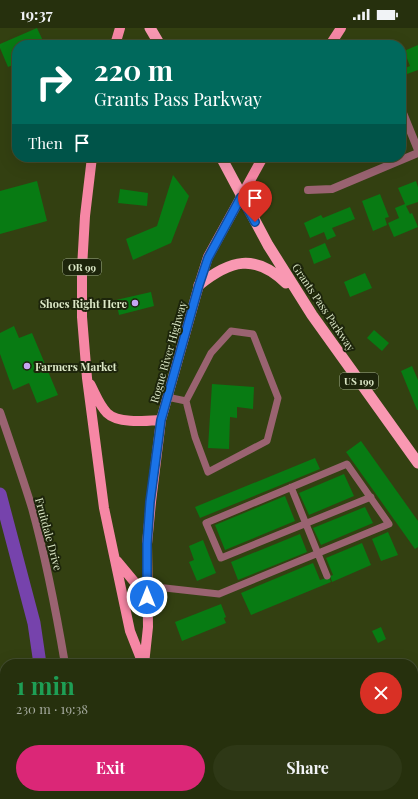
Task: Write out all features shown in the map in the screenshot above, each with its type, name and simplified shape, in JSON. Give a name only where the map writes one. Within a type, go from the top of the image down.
[{"type":"highway","points":[[150,28],[157,40]]},
{"type":"highway","name":"Grants Pass Parkway","points":[[224,162],[268,245],[312,315],[418,463]]},
{"type":"highway","points":[[199,285],[223,268],[233,264],[245,263],[263,267],[276,273],[302,299]]},
{"type":"main road","points":[[116,40],[120,28]]},
{"type":"main road","points":[[333,40],[341,28]]},
{"type":"main road","name":"OR 99","points":[[91,162],[85,216],[82,268],[82,317],[87,378],[104,508],[130,631],[142,659]]},
{"type":"main road","name":"Rogue River Highway","points":[[145,659],[148,627],[147,544],[150,502],[161,420],[208,258],[260,162]]},
{"type":"main road","points":[[87,378],[107,414],[118,419],[142,422],[161,420]]},
{"type":"main road","points":[[116,560],[137,585],[147,586]]},
{"type":"street","points":[[406,120],[418,150]]},
{"type":"street","points":[[406,158],[418,153]]},
{"type":"street","points":[[308,190],[332,188],[396,162]]},
{"type":"street","name":"Fruitdale Drive","points":[[0,412],[31,507],[40,541],[56,608],[64,659]]},
{"type":"lane","points":[[231,331],[253,334],[278,398],[267,441],[208,472],[195,437],[186,401],[211,354],[231,331]]},
{"type":"lane","points":[[168,397],[186,401]]},
{"type":"lane","points":[[147,586],[218,594],[390,524],[371,497],[347,464],[206,523],[221,558],[371,497]]},
{"type":"lane","points":[[291,487],[326,576]]},
{"type":"building","points":[[37,28],[43,40],[12,40],[12,65],[8,67],[0,48],[0,44]]},
{"type":"building","points":[[418,45],[418,70],[407,74],[406,68],[410,66],[406,56],[406,50]]},
{"type":"building","points":[[173,175],[189,196],[171,243],[133,260],[126,239],[157,226]]},
{"type":"building","points":[[37,181],[47,221],[0,234],[0,191]]},
{"type":"building","points":[[416,181],[418,187],[418,202],[406,206],[410,214],[412,213],[418,227],[394,237],[388,223],[399,218],[395,208],[405,204],[398,188]]},
{"type":"building","points":[[120,189],[148,193],[147,206],[118,203]]},
{"type":"building","points":[[380,194],[389,217],[385,218],[387,225],[373,231],[362,201]]},
{"type":"building","points":[[350,207],[355,219],[332,228],[336,236],[327,240],[324,232],[310,238],[304,223],[321,215],[323,218]]},
{"type":"building","points":[[325,243],[331,257],[314,264],[309,250]]},
{"type":"building","points":[[365,273],[372,288],[350,297],[344,282]]},
{"type":"building","name":"Shoes Right Here","points":[[151,292],[154,306],[119,315],[116,300]]},
{"type":"building","points":[[14,326],[19,338],[32,333],[58,395],[37,403],[29,383],[13,390],[0,354],[0,333]]},
{"type":"building","points":[[374,330],[389,343],[382,351],[367,338]]},
{"type":"building","points":[[412,366],[418,380],[418,410],[401,371]]},
{"type":"building","points":[[212,384],[254,387],[253,409],[237,407],[237,418],[230,417],[229,449],[208,448]]},
{"type":"building","points":[[361,441],[418,521],[418,547],[415,549],[346,452]]},
{"type":"building","points":[[315,458],[320,469],[200,518],[195,507]]},
{"type":"building","points":[[344,474],[354,496],[309,515],[299,493]]},
{"type":"building","points":[[285,496],[295,521],[225,550],[215,525]]},
{"type":"building","points":[[365,507],[373,523],[321,545],[313,528]]},
{"type":"building","points":[[388,532],[398,555],[381,561],[372,539]]},
{"type":"building","points":[[300,534],[307,552],[238,580],[231,562]]},
{"type":"building","points":[[203,540],[216,573],[197,581],[189,562],[194,560],[189,546]]},
{"type":"building","points":[[362,543],[371,565],[332,582],[330,576],[333,575],[326,558]]},
{"type":"building","points":[[313,563],[320,580],[329,577],[331,582],[251,615],[241,593]]},
{"type":"building","points":[[221,604],[226,617],[224,618],[226,623],[182,641],[175,622]]},
{"type":"building","points":[[381,627],[386,639],[378,643],[372,631]]},
{"type":"waterway","points":[[0,494],[34,623],[39,659]]},
{"type":"place","name":"Shoes Right Here","points":[[135,303]]},
{"type":"place","name":"Farmers Market","points":[[27,366]]},
{"type":"route","points":[[147,597],[147,544],[150,502],[161,420],[199,285],[208,258],[241,197],[255,222]]}]
